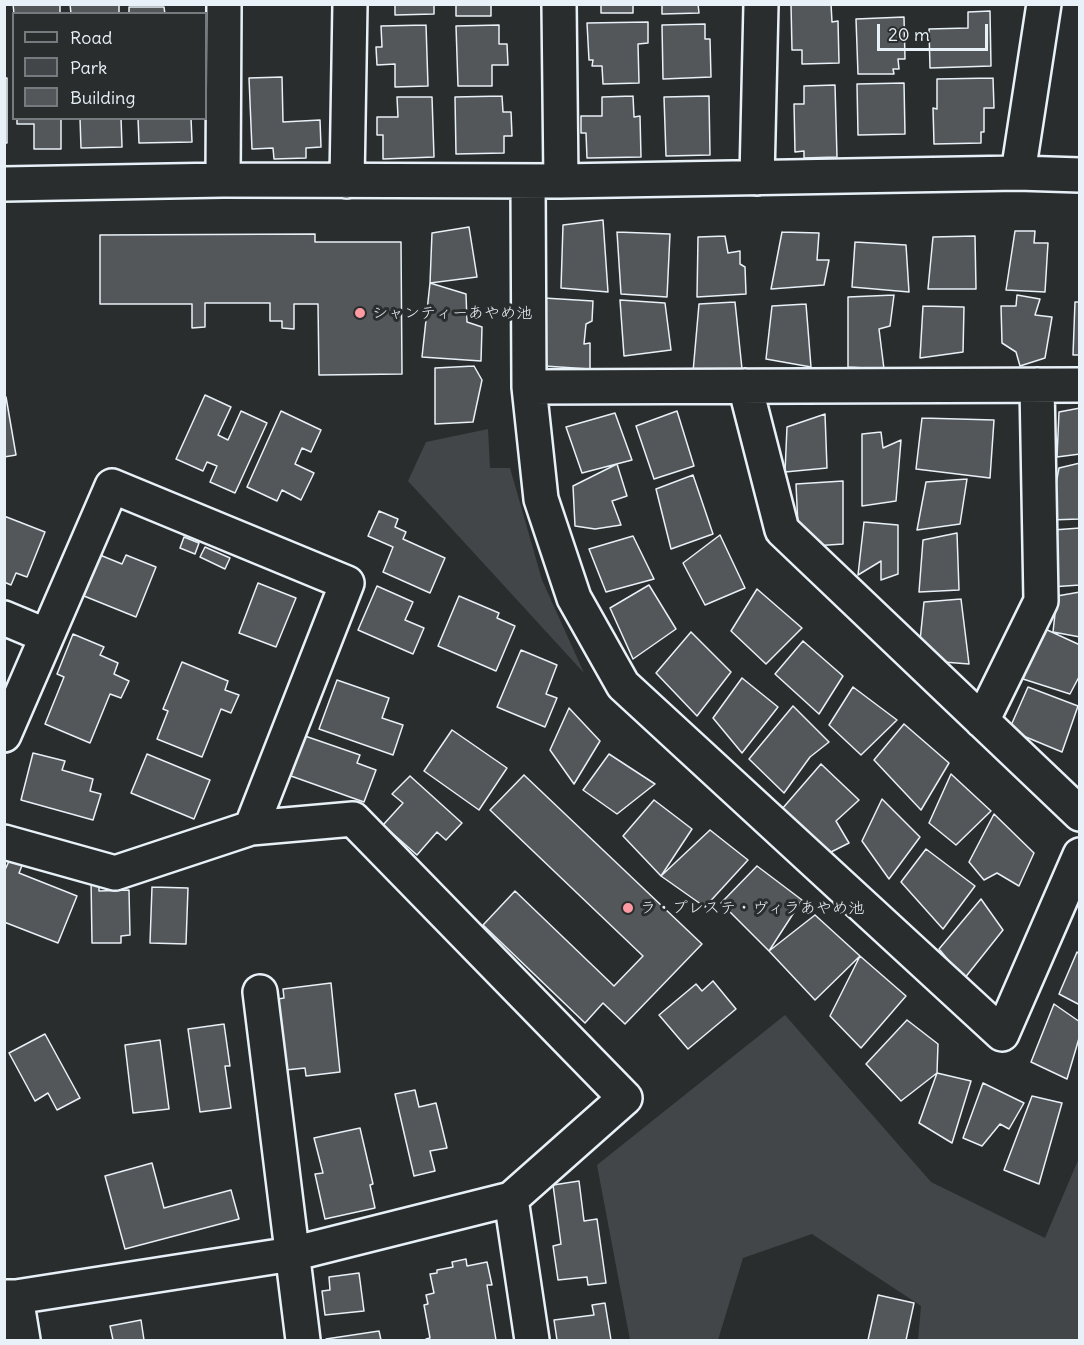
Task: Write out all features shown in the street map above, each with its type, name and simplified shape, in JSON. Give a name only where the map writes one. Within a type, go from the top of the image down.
[{"type":"street","points":[[223,180],[224,4]]},
{"type":"street","points":[[347,181],[350,4]]},
{"type":"street","points":[[559,4],[561,181]]},
{"type":"street","points":[[757,178],[761,4]]},
{"type":"street","points":[[1018,173],[1044,4]]},
{"type":"street","points":[[4,184],[223,180],[528,182],[1018,173],[1080,175]]},
{"type":"street","points":[[528,182],[530,387],[541,499],[574,598],[623,685],[1002,1034],[1080,855]]},
{"type":"street","points":[[982,721],[1041,601],[1037,385]]},
{"type":"street","points":[[530,387],[1080,385]]},
{"type":"street","points":[[745,386],[782,530],[1080,814]]},
{"type":"street","points":[[4,735],[112,486],[347,583],[251,828]]},
{"type":"street","points":[[4,618],[47,636]]},
{"type":"street","points":[[4,842],[115,873],[251,828],[353,819],[625,1098],[511,1199],[292,1254],[10,1297],[23,1341]]},
{"type":"street","points":[[260,992],[303,1341]]},
{"type":"street","points":[[511,1199],[532,1341]]},
{"type":"green space","points":[[488,429],[490,468],[510,468],[542,580],[584,673],[408,481],[426,442]]},
{"type":"green space","points":[[785,1015],[931,1182],[1045,1238],[1079,1158],[1079,1340],[918,1340],[921,1306],[812,1234],[743,1258],[718,1340],[630,1340],[597,1165]]},
{"type":"building","points":[[13,4],[60,4],[60,12],[14,12]]},
{"type":"building","points":[[70,4],[119,4],[119,12],[71,12]]},
{"type":"building","points":[[395,4],[434,4],[434,14],[395,15]]},
{"type":"building","points":[[456,4],[491,4],[491,16],[456,16]]},
{"type":"building","points":[[601,4],[633,4],[633,13],[601,13]]},
{"type":"building","points":[[662,4],[698,4],[699,13],[662,14]]},
{"type":"building","points":[[791,4],[831,4],[832,22],[838,21],[839,63],[802,64],[802,50],[792,50]]},
{"type":"building","points":[[129,7],[164,7],[165,12],[129,12]]},
{"type":"building","points":[[990,11],[991,66],[930,68],[929,29],[968,28],[968,12]]},
{"type":"building","points":[[904,17],[905,59],[898,59],[899,69],[893,69],[894,74],[858,74],[856,19]]},
{"type":"building","points":[[648,22],[648,43],[638,44],[639,83],[603,84],[602,66],[592,66],[593,60],[589,60],[587,23]]},
{"type":"building","points":[[705,24],[705,39],[710,39],[711,77],[663,79],[662,25]]},
{"type":"building","points":[[426,25],[428,86],[395,87],[395,64],[377,65],[376,47],[382,47],[381,26]]},
{"type":"building","points":[[499,25],[499,44],[507,44],[508,65],[492,65],[492,86],[458,86],[456,26]]},
{"type":"building","points":[[282,77],[283,122],[320,120],[321,147],[306,148],[306,158],[274,159],[273,148],[252,149],[249,78]]},
{"type":"building","points":[[4,78],[7,78],[7,143],[4,143]]},
{"type":"building","points":[[993,78],[994,108],[984,108],[984,132],[981,132],[981,143],[934,144],[933,108],[937,109],[937,79]]},
{"type":"building","points":[[904,83],[905,134],[858,135],[857,84]]},
{"type":"building","points":[[835,85],[837,157],[804,158],[804,151],[795,152],[794,104],[804,104],[804,86]]},
{"type":"building","points":[[502,96],[503,112],[511,112],[512,136],[504,136],[504,153],[456,154],[455,97]]},
{"type":"building","points":[[633,96],[634,117],[640,116],[641,157],[587,158],[586,133],[581,133],[581,116],[602,116],[602,97]]},
{"type":"building","points":[[709,96],[710,155],[666,156],[664,97]]},
{"type":"building","points":[[397,97],[432,97],[434,157],[383,159],[383,135],[377,135],[377,117],[398,117]]},
{"type":"building","points":[[17,120],[61,120],[61,149],[34,149],[34,124],[17,124]]},
{"type":"building","points":[[80,120],[121,120],[122,147],[81,148]]},
{"type":"building","points":[[138,120],[191,120],[192,142],[139,143]]},
{"type":"building","points":[[603,220],[608,292],[561,288],[563,225]]},
{"type":"building","points":[[469,227],[477,277],[430,283],[432,233]]},
{"type":"building","points":[[1015,231],[1035,231],[1034,243],[1048,243],[1045,292],[1006,290]]},
{"type":"building","points":[[617,232],[670,234],[667,297],[621,294]]},
{"type":"building","points":[[782,232],[819,233],[817,260],[829,260],[824,285],[771,289]]},
{"type":"building","name":"シャンティーあやめ池","points":[[315,234],[315,242],[401,242],[402,374],[319,375],[318,304],[294,304],[294,329],[282,328],[282,321],[270,321],[270,303],[205,303],[205,327],[192,328],[192,304],[100,304],[100,235]]},
{"type":"building","points":[[725,236],[728,253],[740,251],[740,264],[745,267],[746,294],[697,297],[698,237]]},
{"type":"building","points":[[975,236],[976,289],[928,289],[933,237]]},
{"type":"building","points":[[855,242],[906,245],[909,292],[852,287]]},
{"type":"building","points":[[430,283],[466,294],[467,322],[482,327],[481,361],[422,357]]},
{"type":"building","points":[[894,295],[890,326],[879,329],[884,369],[848,367],[848,297]]},
{"type":"building","points":[[1017,295],[1040,299],[1035,315],[1052,317],[1045,358],[1020,366],[1016,352],[1002,343],[1001,306],[1016,306]]},
{"type":"building","points":[[544,298],[593,301],[592,321],[586,324],[584,344],[590,343],[590,369],[544,366]]},
{"type":"building","points":[[620,300],[665,303],[671,350],[624,356]]},
{"type":"building","points":[[735,302],[742,369],[693,372],[699,304]]},
{"type":"building","points":[[1075,302],[1080,302],[1080,355],[1073,355]]},
{"type":"building","points":[[806,304],[811,367],[766,359],[772,306]]},
{"type":"building","points":[[923,306],[964,307],[963,352],[920,358]]},
{"type":"building","points":[[474,366],[482,380],[473,422],[435,424],[435,368]]},
{"type":"building","points":[[205,395],[231,407],[218,435],[228,440],[241,411],[267,423],[235,493],[210,482],[217,466],[207,462],[203,471],[176,459]]},
{"type":"building","points":[[4,397],[6,397],[16,455],[4,457]]},
{"type":"building","points":[[1080,408],[1080,454],[1057,457],[1059,412]]},
{"type":"building","points":[[281,411],[321,430],[311,452],[302,448],[295,464],[314,473],[301,500],[282,490],[277,501],[247,487]]},
{"type":"building","points":[[677,411],[694,466],[654,479],[636,426]]},
{"type":"building","points":[[615,413],[632,460],[582,473],[566,427]]},
{"type":"building","points":[[825,414],[827,468],[785,472],[787,427]]},
{"type":"building","points":[[922,418],[994,420],[990,478],[916,469]]},
{"type":"building","points":[[881,432],[883,448],[901,440],[896,501],[862,506],[862,434]]},
{"type":"building","points":[[1080,463],[1080,519],[1049,520],[1059,468]]},
{"type":"building","points":[[617,464],[627,496],[612,501],[621,525],[595,529],[575,526],[573,486]]},
{"type":"building","points":[[693,475],[713,534],[671,549],[656,489]]},
{"type":"building","points":[[967,479],[960,524],[917,530],[926,482]]},
{"type":"building","points":[[843,481],[843,544],[799,547],[796,484]]},
{"type":"building","points":[[379,511],[398,519],[395,527],[406,532],[403,539],[445,558],[430,593],[383,572],[393,547],[368,536]]},
{"type":"building","points":[[4,516],[45,532],[27,577],[16,573],[11,585],[4,582]]},
{"type":"building","points":[[864,522],[898,525],[898,574],[881,580],[881,561],[858,575]]},
{"type":"building","points":[[1080,528],[1080,585],[1050,587],[1053,530]]},
{"type":"building","points":[[957,533],[959,590],[919,592],[923,540]]},
{"type":"building","points":[[720,535],[745,588],[705,605],[683,563]]},
{"type":"building","points":[[633,536],[654,579],[606,592],[589,549]]},
{"type":"building","points":[[184,537],[199,543],[195,554],[180,548]]},
{"type":"building","points":[[205,547],[230,558],[225,569],[200,557]]},
{"type":"building","points":[[100,555],[122,564],[126,555],[156,567],[136,617],[84,596]]},
{"type":"building","points":[[258,583],[296,598],[276,647],[239,633]]},
{"type":"building","points":[[649,585],[676,629],[633,659],[610,608]]},
{"type":"building","points":[[377,586],[413,602],[405,620],[424,628],[413,654],[358,630]]},
{"type":"building","points":[[757,589],[802,628],[766,664],[731,631]]},
{"type":"building","points":[[1080,592],[1080,637],[1053,632],[1057,596]]},
{"type":"building","points":[[459,596],[499,613],[497,618],[515,626],[496,671],[438,646]]},
{"type":"building","points":[[961,599],[969,664],[918,660],[924,602]]},
{"type":"building","points":[[1043,628],[1080,645],[1080,675],[1070,694],[1023,679]]},
{"type":"building","points":[[691,632],[731,672],[697,716],[656,673]]},
{"type":"building","points":[[73,634],[104,647],[100,655],[118,663],[114,674],[129,681],[121,698],[110,694],[90,743],[45,724],[64,677],[57,674]]},
{"type":"building","points":[[803,641],[843,676],[819,714],[775,674]]},
{"type":"building","points":[[521,650],[557,665],[546,694],[557,698],[545,727],[497,707]]},
{"type":"building","points":[[182,662],[228,681],[225,690],[239,695],[231,713],[221,709],[202,757],[157,739],[168,711],[163,709]]},
{"type":"building","points":[[742,678],[778,707],[742,753],[713,718]]},
{"type":"building","points":[[337,680],[389,698],[382,718],[403,725],[393,755],[319,729]]},
{"type":"building","points":[[853,687],[897,720],[861,755],[829,725]]},
{"type":"building","points":[[1028,687],[1078,706],[1062,752],[1009,730]]},
{"type":"building","points":[[793,706],[829,742],[810,757],[784,793],[749,759]]},
{"type":"building","points":[[569,708],[600,741],[574,784],[550,750]]},
{"type":"building","points":[[904,724],[949,763],[921,810],[874,760]]},
{"type":"building","points":[[452,730],[507,768],[479,810],[424,771]]},
{"type":"building","points":[[305,736],[360,755],[357,763],[376,770],[364,802],[291,776]]},
{"type":"building","points":[[33,753],[65,761],[62,770],[93,779],[90,791],[101,794],[93,820],[21,800]]},
{"type":"building","points":[[147,754],[210,780],[194,819],[131,793]]},
{"type":"building","points":[[609,754],[655,784],[617,814],[583,790]]},
{"type":"building","points":[[821,764],[859,800],[836,821],[849,843],[827,854],[782,809]]},
{"type":"building","points":[[951,774],[991,811],[956,845],[929,823]]},
{"type":"building","name":"ラ・プレステ・ヴィラあやめ池","points":[[524,775],[702,944],[625,1024],[603,1003],[585,1023],[483,925],[515,891],[614,986],[643,956],[490,810]]},
{"type":"building","points":[[410,776],[462,823],[446,840],[437,832],[417,855],[383,825],[403,803],[392,794]]},
{"type":"building","points":[[882,799],[920,837],[889,879],[862,841]]},
{"type":"building","points":[[654,800],[692,829],[661,876],[623,836]]},
{"type":"building","points":[[994,814],[1034,853],[1019,886],[997,873],[984,880],[969,862]]},
{"type":"building","points":[[710,830],[748,860],[705,907],[661,876]]},
{"type":"building","points":[[926,849],[975,886],[943,929],[901,882]]},
{"type":"building","points":[[10,859],[23,863],[19,873],[77,896],[58,943],[4,922],[4,872]]},
{"type":"building","points":[[757,866],[802,900],[769,951],[721,903]]},
{"type":"building","points":[[91,878],[99,878],[99,891],[129,890],[130,935],[121,936],[121,943],[92,943]]},
{"type":"building","points":[[152,887],[188,888],[186,944],[150,943]]},
{"type":"building","points":[[981,899],[1003,930],[964,979],[939,949]]},
{"type":"building","points":[[815,915],[860,956],[815,1000],[769,951]]},
{"type":"building","points":[[1077,952],[1080,954],[1080,1005],[1059,994]]},
{"type":"building","points":[[860,956],[906,996],[861,1048],[830,1016]]},
{"type":"building","points":[[713,981],[736,1009],[688,1049],[659,1015],[696,984],[702,991]]},
{"type":"building","points":[[331,983],[340,1072],[306,1076],[305,1068],[286,1070],[278,999],[284,998],[283,989]]},
{"type":"building","points":[[1054,1004],[1080,1022],[1080,1035],[1067,1079],[1031,1062]]},
{"type":"building","points":[[907,1020],[938,1044],[937,1073],[901,1101],[866,1064]]},
{"type":"building","points":[[224,1024],[230,1066],[225,1066],[231,1108],[200,1112],[188,1029]]},
{"type":"building","points":[[45,1034],[80,1098],[57,1110],[48,1093],[35,1101],[9,1053]]},
{"type":"building","points":[[160,1040],[169,1109],[133,1113],[125,1045]]},
{"type":"building","points":[[937,1073],[971,1081],[952,1143],[919,1123]]},
{"type":"building","points":[[983,1083],[1024,1103],[1009,1129],[1000,1124],[982,1146],[963,1138]]},
{"type":"building","points":[[415,1090],[419,1107],[436,1103],[447,1148],[430,1151],[435,1171],[414,1176],[395,1094]]},
{"type":"building","points":[[1032,1096],[1062,1103],[1039,1184],[1004,1170]]},
{"type":"building","points":[[360,1128],[373,1184],[370,1185],[375,1208],[325,1219],[315,1174],[323,1173],[314,1138]]},
{"type":"building","points":[[152,1163],[164,1208],[231,1190],[239,1219],[125,1249],[105,1176]]},
{"type":"building","points":[[579,1181],[584,1221],[597,1219],[606,1283],[588,1285],[587,1277],[558,1280],[553,1246],[561,1244],[553,1185]]},
{"type":"building","points":[[466,1259],[467,1266],[487,1262],[492,1285],[487,1285],[496,1340],[426,1340],[430,1338],[424,1305],[428,1304],[426,1295],[434,1293],[430,1274],[453,1267],[452,1262]]},
{"type":"building","points":[[359,1273],[364,1311],[325,1315],[322,1291],[330,1290],[329,1277]]},
{"type":"building","points":[[878,1295],[914,1303],[906,1340],[868,1340]]},
{"type":"building","points":[[605,1303],[611,1340],[557,1340],[554,1320],[594,1315],[592,1305]]},
{"type":"building","points":[[141,1320],[144,1340],[113,1340],[110,1326]]},
{"type":"building","points":[[379,1331],[381,1340],[326,1340],[326,1339]]},
{"type":"place","name":"シャンティーあやめ池","points":[[360,313]]},
{"type":"place","name":"ラ・プレステ・ヴィラあやめ池","points":[[628,908]]}]
